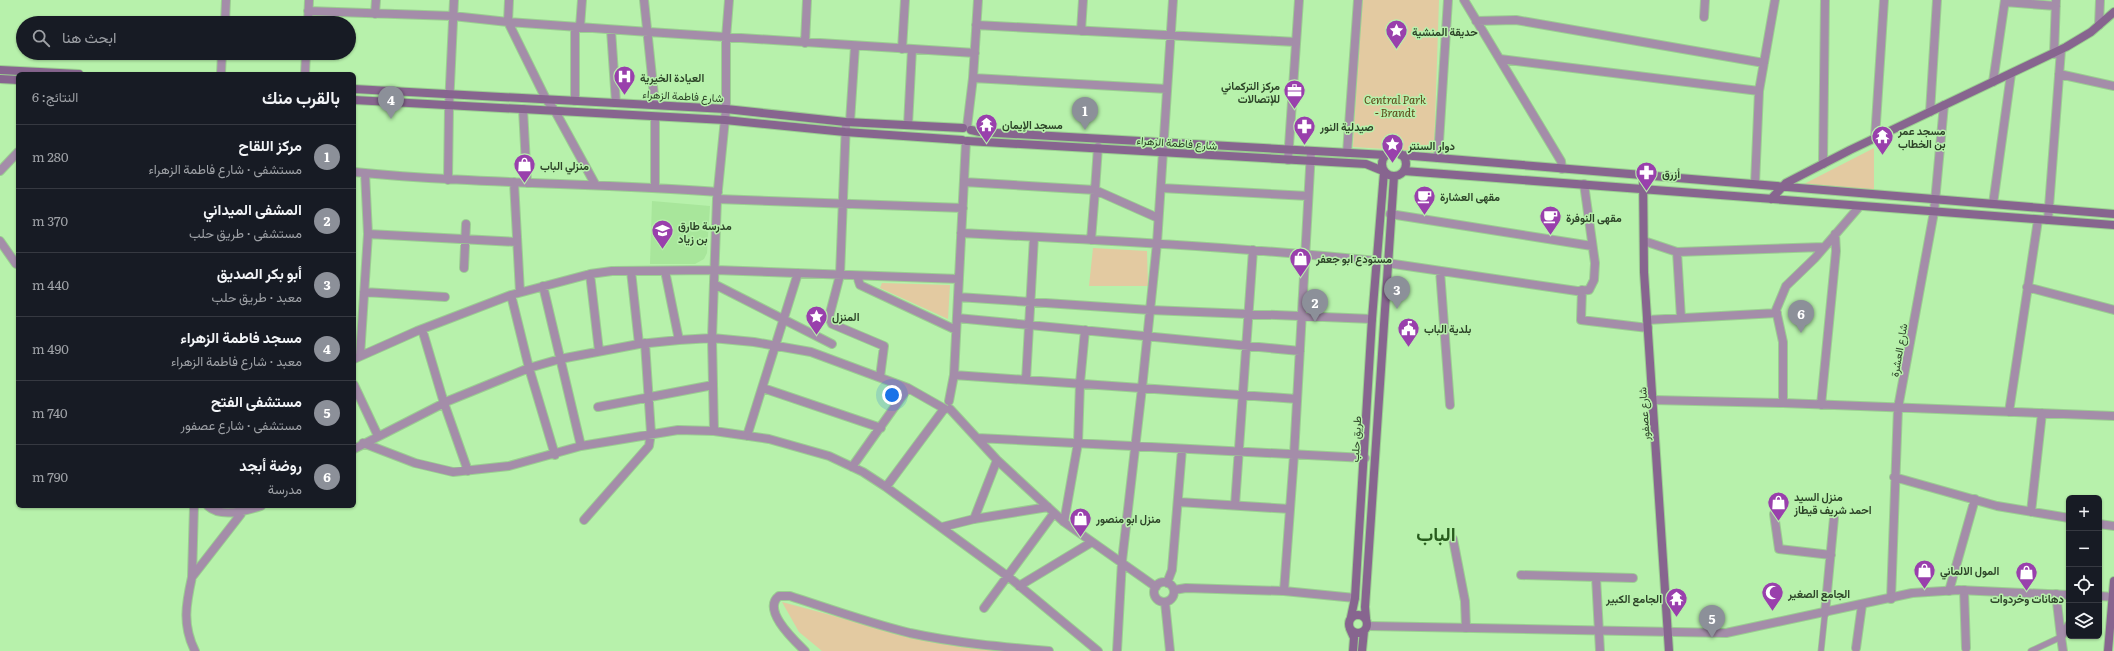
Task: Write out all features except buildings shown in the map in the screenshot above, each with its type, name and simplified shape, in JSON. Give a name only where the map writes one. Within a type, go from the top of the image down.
[{"type":"main road","points":[[1771,199],[1786,182],[2057,52],[2099,25],[2114,12]]},
{"type":"main road","points":[[0,70],[40,72]]},
{"type":"main road","points":[[0,79],[16,80]]},
{"type":"main road","name":"شارع فاطمة الزهراء","points":[[356,89],[449,96],[546,99],[726,109],[848,122],[967,128],[1164,142],[1386,155]]},
{"type":"main road","name":"شارع فاطمة الزهراء","points":[[356,100],[725,120],[845,132],[1163,151],[1310,162],[1366,164],[1384,171]]},
{"type":"main road","points":[[965,140],[959,134],[967,128]]},
{"type":"main road","points":[[1394,176],[1384,171],[1382,161],[1386,155],[1394,152],[1401,155],[1562,169],[2114,214]]},
{"type":"main road","points":[[1401,155],[1405,161],[1404,171]]},
{"type":"main road","name":"طريق حلب","points":[[1351,617],[1355,598],[1365,458],[1372,319],[1384,171]]},
{"type":"main road","points":[[1394,176],[1404,171],[1584,184],[1859,207],[2114,225]]},
{"type":"main road","name":"شارع عصفور","points":[[1643,175],[1648,324],[1669,651]]},
{"type":"main road","points":[[1362,651],[1366,625],[1367,573],[1390,214],[1394,176]]},
{"type":"main road","points":[[2108,651],[2114,581]]},
{"type":"main road","points":[[1353,651],[1354,638],[1349,622],[1351,617],[1359,614],[1366,625]]},
{"type":"main road","points":[[1350,629],[1357,633],[1366,625]]},
{"type":"street","points":[[222,0],[226,0],[225,16]]},
{"type":"street","points":[[308,16],[309,0]]},
{"type":"street","points":[[375,14],[376,0]]},
{"type":"street","points":[[448,180],[449,96],[454,0]]},
{"type":"street","points":[[509,0],[508,22],[546,99],[555,111],[595,184]]},
{"type":"street","points":[[575,101],[578,27],[582,0]]},
{"type":"street","points":[[644,0],[655,105]]},
{"type":"street","points":[[714,431],[712,338],[718,196],[726,109],[726,38],[729,0]]},
{"type":"street","points":[[805,43],[807,0]]},
{"type":"street","points":[[902,49],[904,0]]},
{"type":"street","points":[[967,128],[973,78],[978,0]]},
{"type":"street","points":[[1081,31],[1083,0]]},
{"type":"street","points":[[1117,651],[1122,561],[1136,447],[1157,243],[1173,0]]},
{"type":"street","points":[[1288,160],[1299,0]]},
{"type":"street","points":[[1347,153],[1358,0]]},
{"type":"street","points":[[1438,158],[1448,0]]},
{"type":"street","points":[[1464,0],[1561,161],[1562,169]]},
{"type":"street","points":[[1704,17],[1705,0]]},
{"type":"street","points":[[1755,184],[1759,91],[1775,0]]},
{"type":"street","points":[[1823,164],[1825,0]]},
{"type":"street","points":[[1875,138],[1884,0]]},
{"type":"street","points":[[1930,112],[1937,0]]},
{"type":"street","points":[[2099,25],[2100,0]]},
{"type":"street","points":[[1993,82],[2005,1],[2056,3],[2059,74],[2048,220]]},
{"type":"street","points":[[308,11],[453,16],[611,30],[974,53]]},
{"type":"street","points":[[1476,21],[1516,20],[1764,63]]},
{"type":"street","points":[[976,25],[1296,42]]},
{"type":"street","points":[[611,30],[616,103]]},
{"type":"street","points":[[855,46],[848,122],[845,132],[844,204],[840,275],[830,318],[832,324],[884,346],[880,376]]},
{"type":"street","points":[[908,125],[912,49]]},
{"type":"street","points":[[1500,59],[1759,91]]},
{"type":"street","points":[[221,72],[222,60]]},
{"type":"street","points":[[305,72],[306,60]]},
{"type":"street","points":[[1993,204],[2011,74]]},
{"type":"street","points":[[2059,74],[2114,86]]},
{"type":"street","points":[[973,78],[1167,89]]},
{"type":"street","name":"شارع العشرة","points":[[1891,599],[1894,477],[1898,408],[1936,199],[1944,105]]},
{"type":"street","points":[[523,109],[527,183]]},
{"type":"street","points":[[654,188],[655,116]]},
{"type":"street","points":[[886,487],[947,407],[954,375],[965,140]]},
{"type":"street","points":[[1091,240],[1098,148]]},
{"type":"street","points":[[1284,591],[1294,455],[1311,150]]},
{"type":"street","points":[[0,171],[16,154]]},
{"type":"street","points":[[356,172],[448,180],[595,184],[654,188],[718,196],[844,204],[962,208]]},
{"type":"street","points":[[357,358],[368,234],[365,173]]},
{"type":"street","points":[[514,182],[520,292]]},
{"type":"street","points":[[964,182],[1095,190],[1158,218]]},
{"type":"street","points":[[1387,263],[1589,290],[1594,280],[1592,246],[1584,184]]},
{"type":"street","points":[[1160,188],[1308,196]]},
{"type":"street","points":[[1783,403],[1783,342],[1777,313],[1786,286],[1824,248],[1859,207]]},
{"type":"street","points":[[1390,214],[1592,246]]},
{"type":"street","points":[[2009,412],[2038,220]]},
{"type":"street","points":[[464,268],[466,224]]},
{"type":"street","points":[[961,233],[1157,243],[1376,261]]},
{"type":"street","points":[[368,234],[517,242]]},
{"type":"street","points":[[1821,405],[1836,251],[1835,234]]},
{"type":"street","points":[[1026,380],[1034,237]]},
{"type":"street","points":[[1644,240],[1677,252],[1824,248]]},
{"type":"street","points":[[0,241],[16,264]]},
{"type":"street","points":[[1234,505],[1253,250]]},
{"type":"street","points":[[1677,252],[1681,318]]},
{"type":"street","points":[[357,358],[422,329],[511,295],[590,274],[631,271],[715,270],[959,279]]},
{"type":"street","points":[[584,520],[649,446],[651,433],[648,396],[631,271]]},
{"type":"street","points":[[665,271],[679,340]]},
{"type":"street","points":[[1440,271],[1450,405]]},
{"type":"street","points":[[748,436],[785,320],[798,273]]},
{"type":"street","points":[[590,274],[599,351]]},
{"type":"street","points":[[857,276],[860,285],[956,330]]},
{"type":"street","points":[[714,284],[832,344]]},
{"type":"street","points":[[543,286],[581,446]]},
{"type":"street","points":[[2027,287],[2114,310]]},
{"type":"street","points":[[1582,290],[1581,320],[1648,324],[1681,318],[1777,313]]},
{"type":"street","points":[[364,292],[445,297]]},
{"type":"street","points":[[511,295],[529,368],[555,455]]},
{"type":"street","points":[[958,297],[1150,310],[1372,319]]},
{"type":"street","points":[[957,318],[1300,351]]},
{"type":"street","points":[[422,329],[444,403],[468,471]]},
{"type":"street","points":[[1064,522],[1078,443],[1080,383],[1085,330]]},
{"type":"street","points":[[356,448],[444,403],[529,368],[560,359],[642,343],[712,338],[777,346],[811,352],[880,376],[947,407],[997,460],[1064,522],[1122,561],[1156,587]]},
{"type":"street","points":[[954,375],[1297,400]]},
{"type":"street","points":[[598,407],[648,396],[713,385]]},
{"type":"street","points":[[763,388],[881,428]]},
{"type":"street","points":[[852,467],[908,388]]},
{"type":"street","points":[[356,389],[378,436]]},
{"type":"street","points":[[1653,400],[1783,403],[2114,416]]},
{"type":"street","points":[[2031,512],[2042,413]]},
{"type":"street","points":[[363,443],[423,464],[453,472],[509,466],[555,455],[581,446],[651,433],[678,430],[714,431],[769,439],[829,456],[852,467],[886,487],[1008,577],[1098,651]]},
{"type":"street","points":[[977,438],[1365,458]]},
{"type":"street","points":[[1168,583],[1172,570],[1182,449]]},
{"type":"street","points":[[974,519],[997,460]]},
{"type":"street","points":[[1894,477],[1975,499],[2031,512],[2066,518]]},
{"type":"street","points":[[1949,590],[1975,499]]},
{"type":"street","points":[[1178,502],[1290,509]]},
{"type":"street","points":[[194,508],[192,577],[186,605],[188,637],[195,651]]},
{"type":"street","points":[[210,508],[212,510],[241,510],[251,508]]},
{"type":"street","points":[[192,577],[241,510]]},
{"type":"street","points":[[942,527],[974,519],[1051,510]]},
{"type":"street","points":[[984,608],[1008,577],[1051,510]]},
{"type":"street","points":[[1774,514],[1779,549],[1830,555]]},
{"type":"street","points":[[1821,651],[1834,518]]},
{"type":"street","points":[[2102,524],[2114,526]]},
{"type":"street","points":[[1453,539],[1465,601],[1466,628]]},
{"type":"street","points":[[1019,586],[1092,542]]},
{"type":"street","points":[[1521,575],[1632,578]]},
{"type":"street","points":[[1596,577],[1600,651]]},
{"type":"street","points":[[1161,583],[1168,583],[1174,590],[1173,597],[1165,602],[1156,599],[1154,593],[1156,587],[1161,583]]},
{"type":"street","points":[[1174,590],[1186,588],[1284,591],[1355,598]]},
{"type":"street","points":[[1366,625],[1726,632],[1825,613],[1912,593],[1964,590],[2066,595]]},
{"type":"street","points":[[1964,590],[1966,649]]},
{"type":"street","points":[[2056,594],[2063,651]]},
{"type":"street","points":[[806,651],[790,637],[779,619],[774,605],[775,600],[779,596],[790,596],[865,621],[932,637],[984,645],[1049,651]]},
{"type":"street","points":[[2102,596],[2113,597]]},
{"type":"street","points":[[1165,602],[1170,651]]},
{"type":"street","points":[[1855,650],[1862,605]]},
{"type":"street","points":[[2031,651],[2061,637],[2066,630]]},
{"type":"shaded area","points":[[652,201],[710,206],[707,253],[704,259],[695,264],[650,264]]},
{"type":"green space","name":"Central Park - Brandt","points":[[1361,0],[1439,0],[1434,152],[1353,147]]},
{"type":"green space","points":[[1874,148],[1874,190],[1800,186]]},
{"type":"green space","points":[[1093,248],[1147,251],[1148,286],[1089,286]]},
{"type":"green space","points":[[882,283],[950,285],[948,319],[880,288]]},
{"type":"green space","points":[[782,602],[924,640],[1013,651],[822,651],[799,632]]},
{"type":"place","name":"حديقة المنشية","points":[[1397,50]]},
{"type":"place","name":"العيادة الخيرية","points":[[624,96]]},
{"type":"place","name":"مركز التركماني للإتصالات","points":[[1295,110]]},
{"type":"place","name":"مسجد فاطمة الزهراء","points":[[391,119]]},
{"type":"place","name":"مركز اللقاح","points":[[1085,130]]},
{"type":"place","name":"مسجد الإيمان","points":[[987,144]]},
{"type":"place","name":"صيدلية النور","points":[[1305,146]]},
{"type":"place","name":"مسجد عمر بن الخطاب","points":[[1883,156]]},
{"type":"place","name":"دوار السنتر","points":[[1393,164]]},
{"type":"place","name":"منزلي الباب","points":[[524,184]]},
{"type":"place","name":"أزرق","points":[[1646,192]]},
{"type":"place","name":"مقهى العشارة","points":[[1425,216]]},
{"type":"place","name":"مقهى النوفرة","points":[[1550,236]]},
{"type":"place","name":"مدرسة طارق بن زياد","points":[[663,250]]},
{"type":"place","name":"مستودع ابو جعفر","points":[[1300,278]]},
{"type":"place","name":"أبو بكر الصديق","points":[[1397,309]]},
{"type":"place","name":"المشفى الميداني","points":[[1315,322]]},
{"type":"place","name":"روضة أبجد","points":[[1801,333]]},
{"type":"place","name":"المنزل","points":[[816,336]]},
{"type":"place","name":"بلدية الباب","points":[[1408,348]]},
{"type":"place","name":"منزل السيد احمد شريف قيطاز","points":[[1778,522]]},
{"type":"place","name":"منزل ابو منصور","points":[[1081,538]]},
{"type":"place","name":"المول الالماني","points":[[1925,590]]},
{"type":"place","name":"دهانات وخردوات","points":[[2027,592]]},
{"type":"place","name":"الجامع الصغير","points":[[1772,612]]},
{"type":"place","name":"الجامع الكبير","points":[[1677,618]]},
{"type":"place","name":"مستشفى الفتح","points":[[1712,638]]},
{"type":"district","name":"الباب","points":[[1436,533]]}]
